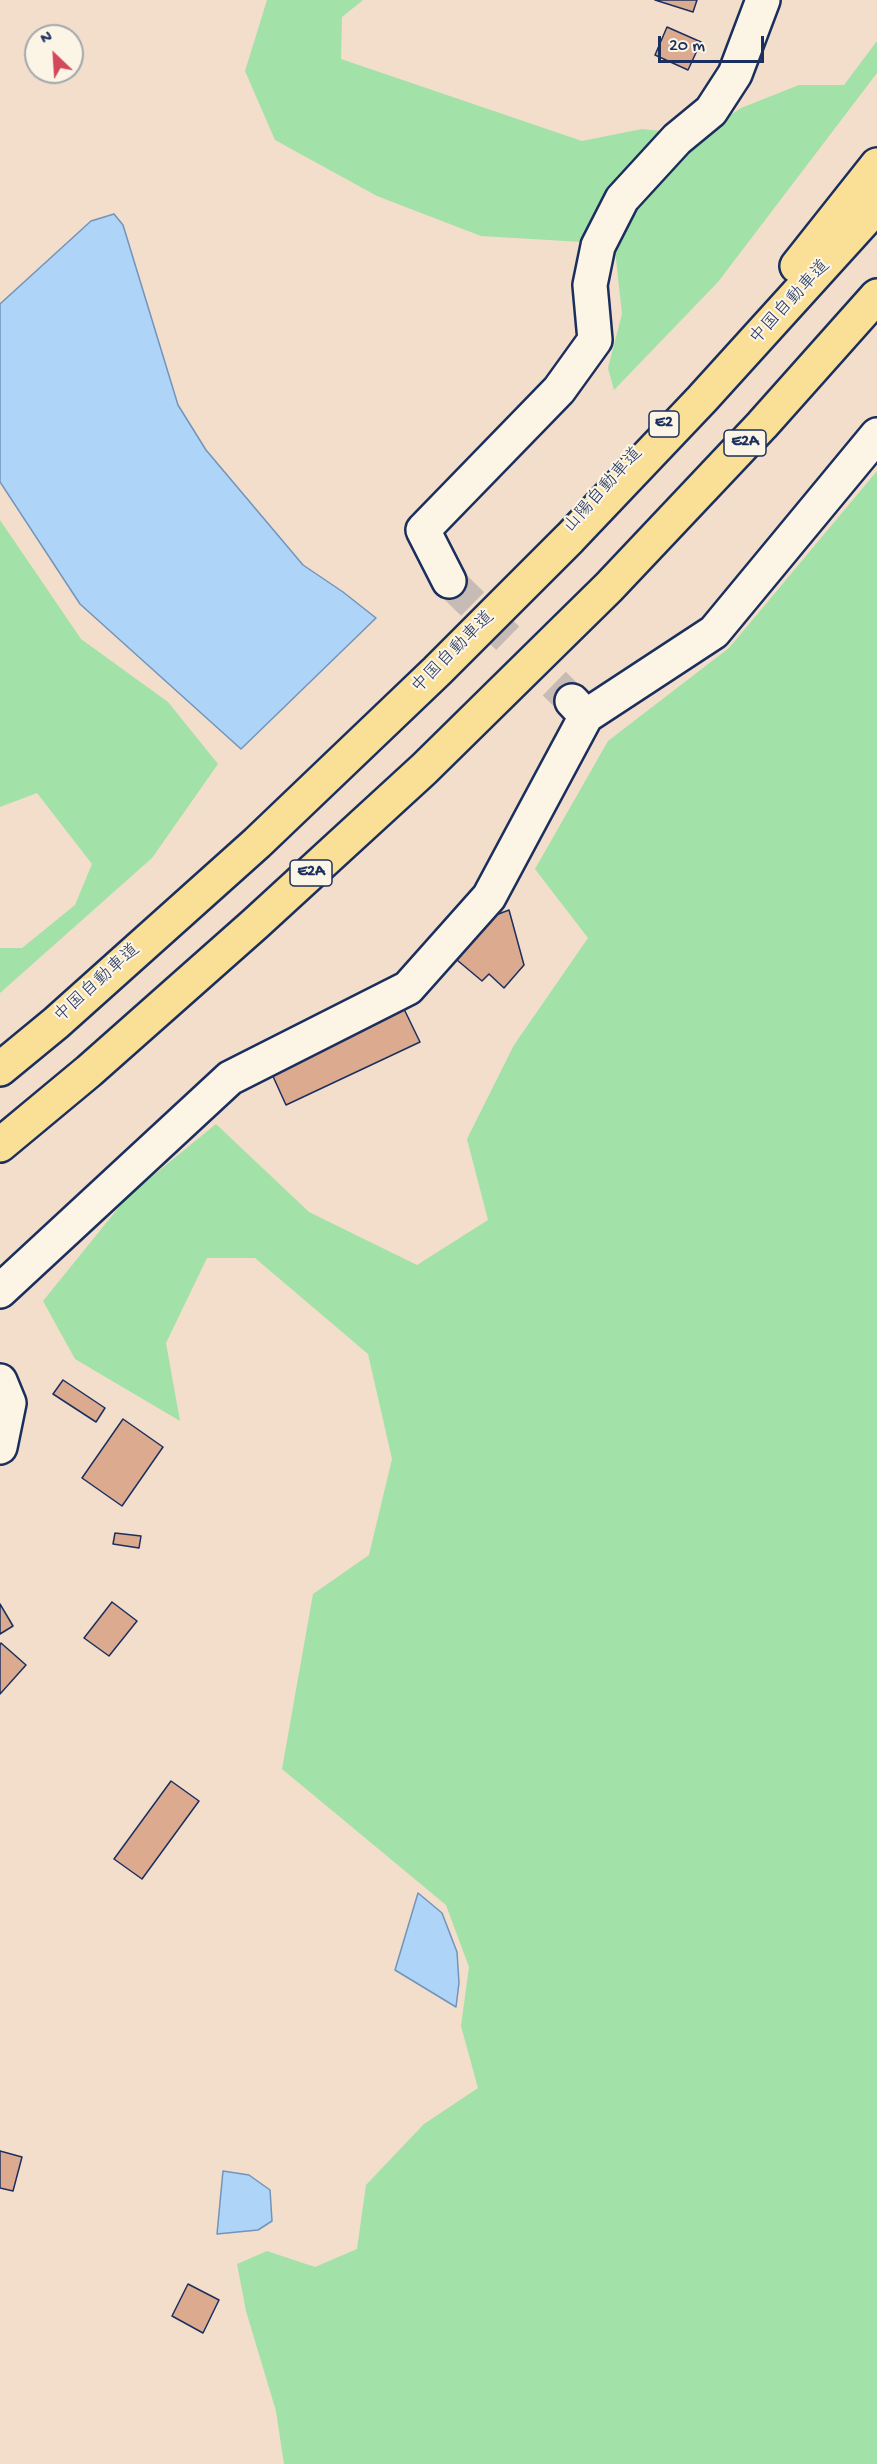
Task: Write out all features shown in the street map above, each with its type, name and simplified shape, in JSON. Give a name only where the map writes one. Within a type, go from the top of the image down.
[{"type":"highway","name":"山陽自動車道","points":[[437,671],[661,427],[761,312],[877,165]]},
{"type":"highway","name":"中国自動車道","points":[[0,1069],[56,1023],[257,843],[437,671],[570,538],[702,399],[877,206]]},
{"type":"highway","name":"E2A","points":[[0,1145],[89,1071],[255,924],[424,769],[609,586],[762,425],[877,296]]},
{"type":"highway","points":[[609,586],[769,431],[877,318]]},
{"type":"street","points":[[449,581],[423,530],[559,390],[595,340],[590,285],[598,246],[622,199],[677,139],[711,111],[735,74],[764,0]]},
{"type":"street","points":[[0,1291],[230,1078],[408,988],[489,897],[579,708],[714,632],[877,435]]},
{"type":"street","points":[[0,1381],[9,1403],[0,1447]]},
{"type":"green space","points":[[267,0],[363,0],[342,17],[341,59],[582,141],[642,129],[700,135],[741,108],[799,85],[844,85],[877,41],[877,73],[718,282],[614,390],[608,368],[622,314],[615,250],[582,242],[481,236],[377,196],[275,140],[245,71]]},
{"type":"green space","points":[[877,471],[877,2464],[284,2464],[276,2411],[246,2311],[237,2264],[267,2251],[315,2267],[357,2249],[366,2185],[424,2124],[478,2088],[461,2026],[469,1967],[446,1905],[282,1769],[313,1594],[369,1555],[392,1459],[368,1354],[255,1258],[207,1258],[166,1343],[180,1421],[75,1359],[43,1301],[128,1196],[216,1124],[309,1212],[417,1265],[488,1220],[467,1139],[514,1045],[588,938],[535,869],[608,741],[729,648]]},
{"type":"green space","points":[[0,520],[81,639],[168,702],[218,764],[152,858],[0,993],[0,948],[22,948],[75,905],[92,864],[37,793],[0,807]]},
{"type":"water","points":[[114,214],[123,225],[178,405],[206,450],[303,565],[376,618],[241,749],[80,604],[0,482],[0,304],[91,221]]},
{"type":"water","points":[[418,1893],[442,1913],[457,1952],[459,1983],[456,2007],[395,1970]]},
{"type":"water","points":[[223,2171],[249,2175],[270,2190],[272,2221],[258,2230],[217,2234]]},
{"type":"building","points":[[655,0],[697,0],[693,12]]},
{"type":"building","points":[[667,27],[701,42],[688,70],[655,55]]},
{"type":"building","points":[[509,910],[524,965],[504,988],[489,974],[482,981],[457,960],[488,918]]},
{"type":"building","points":[[404,1009],[420,1042],[286,1105],[271,1072]]},
{"type":"building","points":[[63,1380],[105,1408],[96,1422],[53,1394]]},
{"type":"building","points":[[123,1419],[163,1447],[122,1506],[82,1478]]},
{"type":"building","points":[[115,1533],[141,1536],[139,1548],[113,1544]]},
{"type":"building","points":[[112,1602],[137,1621],[109,1656],[84,1638]]},
{"type":"building","points":[[0,1604],[13,1626],[0,1634]]},
{"type":"building","points":[[1,1643],[26,1665],[0,1694],[0,1645]]},
{"type":"building","points":[[171,1781],[199,1801],[142,1879],[114,1859]]},
{"type":"building","points":[[0,2151],[22,2157],[13,2191],[0,2188]]},
{"type":"building","points":[[188,2284],[219,2300],[203,2333],[172,2316]]},
{"type":"tunnel","points":[[449,581],[572,701]]}]
